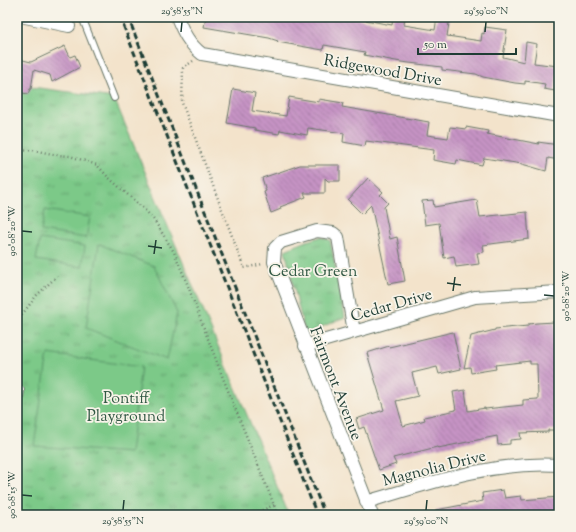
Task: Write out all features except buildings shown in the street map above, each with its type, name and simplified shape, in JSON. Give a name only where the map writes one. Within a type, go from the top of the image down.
[{"type":"street","points":[[25,17],[69,26]]},
{"type":"street","points":[[177,17],[193,48],[202,54]]},
{"type":"street","name":"Ridgewood Drive","points":[[202,54],[559,116]]},
{"type":"street","points":[[274,262],[275,248],[281,242],[318,231],[333,233],[338,237],[354,332]]},
{"type":"street","name":"Fairmont Avenue","points":[[274,262],[305,346],[372,515]]},
{"type":"street","name":"Cedar Drive","points":[[305,346],[476,297],[559,292]]},
{"type":"street","points":[[17,390],[17,397]]},
{"type":"street","name":"Magnolia Drive","points":[[366,502],[470,472],[515,466],[559,465]]},
{"type":"lane","points":[[82,17],[114,98]]},
{"type":"path","points":[[202,54],[183,68],[182,103],[244,268],[274,262]]},
{"type":"path","points":[[17,151],[32,150],[70,156],[97,165],[154,220],[174,252],[278,515]]},
{"type":"path","points":[[17,321],[37,295],[57,276]]},
{"type":"path","points":[[251,515],[274,505]]},
{"type":"green space","name":"Pontiff Playground","points":[[17,85],[114,98],[289,515],[17,515]]},
{"type":"green space","points":[[45,210],[90,217],[86,238],[41,231]]},
{"type":"green space","name":"Cedar Green","points":[[320,237],[330,240],[345,317],[305,334],[285,250]]},
{"type":"green space","points":[[40,239],[85,246],[82,267],[36,260]]},
{"type":"green space","points":[[99,244],[154,266],[177,313],[167,360],[86,328]]},
{"type":"green space","points":[[48,354],[141,367],[130,453],[34,446]]},
{"type":"railway","points":[[120,17],[317,515]]},
{"type":"railway","points":[[128,17],[325,515]]}]
